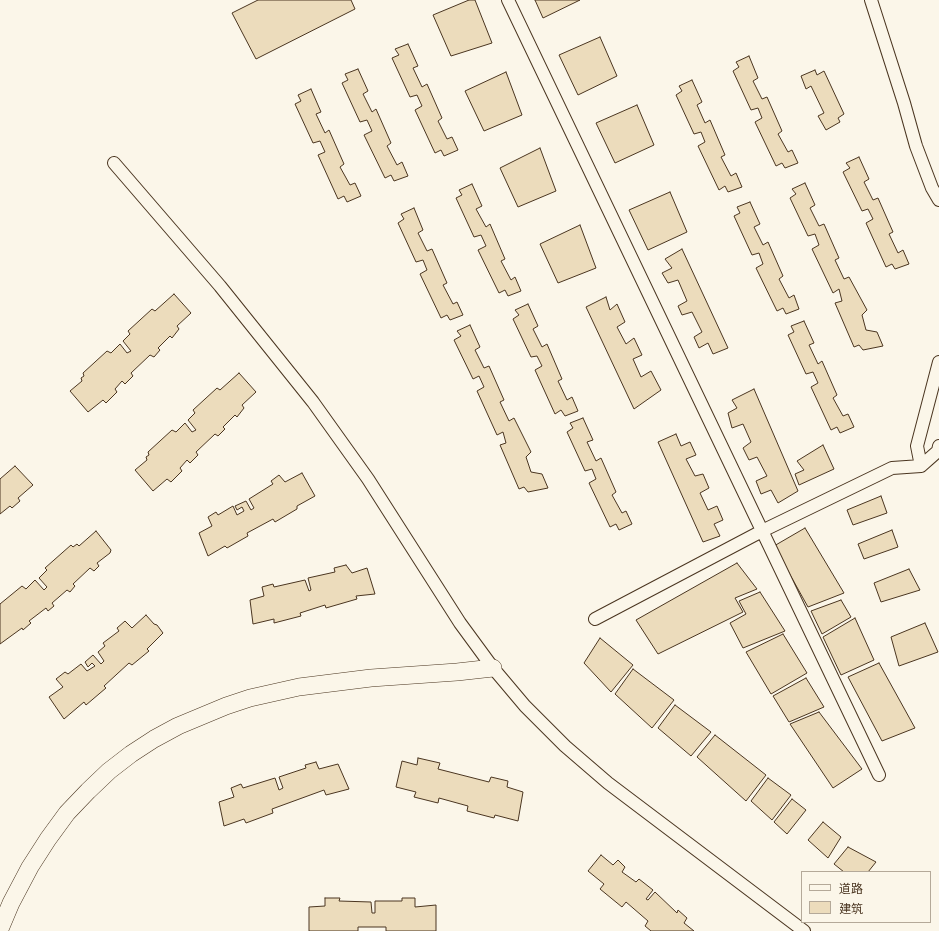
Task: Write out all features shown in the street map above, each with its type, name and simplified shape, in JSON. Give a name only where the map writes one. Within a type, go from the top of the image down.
[{"type":"street","points":[[508,0],[879,775]]},
{"type":"street","points":[[871,0],[916,146],[932,188],[939,200]]},
{"type":"street","points":[[114,163],[220,286],[313,402],[368,479],[436,586],[493,668],[538,720],[579,758],[658,821],[804,931]]},
{"type":"street","points":[[922,466],[917,446],[939,362]]},
{"type":"street","points":[[595,619],[762,531],[892,468],[922,466],[938,451],[939,446]]},
{"type":"street","points":[[0,929],[11,902],[30,867],[48,838],[67,813],[109,771],[154,739],[178,726],[226,706],[256,696],[299,687],[371,678],[493,668]]},
{"type":"building","points":[[258,0],[351,0],[355,9],[256,59],[232,13]]},
{"type":"building","points":[[469,0],[475,0],[492,43],[451,56],[433,15]]},
{"type":"building","points":[[535,0],[580,0],[543,18]]},
{"type":"building","points":[[600,37],[617,76],[578,95],[559,55]]},
{"type":"building","points":[[408,44],[418,66],[413,68],[422,87],[427,84],[442,118],[438,121],[447,139],[452,137],[458,150],[444,156],[441,150],[435,153],[415,110],[422,106],[417,95],[410,97],[392,58],[399,55],[395,49]]},
{"type":"building","points":[[749,56],[758,78],[753,81],[762,99],[767,97],[782,131],[778,134],[788,152],[792,150],[798,163],[785,168],[782,163],[776,166],[755,122],[762,118],[758,108],[751,110],[733,71],[739,67],[736,62]]},
{"type":"building","points":[[358,69],[368,91],[363,94],[372,112],[376,109],[391,143],[387,146],[397,165],[402,162],[408,176],[394,181],[391,175],[385,178],[364,135],[372,131],[367,120],[360,122],[342,83],[348,80],[345,74]]},
{"type":"building","points":[[815,70],[817,75],[824,71],[844,114],[838,118],[840,122],[826,130],[818,116],[824,113],[811,86],[806,89],[801,76]]},
{"type":"building","points":[[506,72],[522,115],[484,131],[465,91]]},
{"type":"building","points":[[692,80],[702,102],[697,105],[705,123],[710,120],[725,155],[721,157],[731,176],[736,173],[742,187],[728,192],[725,186],[719,190],[698,146],[705,142],[701,132],[694,134],[676,95],[682,91],[679,86]]},
{"type":"building","points":[[311,89],[321,112],[316,114],[325,133],[329,130],[344,164],[340,167],[350,185],[355,183],[361,196],[347,202],[344,196],[338,199],[318,155],[325,152],[320,141],[313,143],[295,104],[301,101],[298,95]]},
{"type":"building","points":[[637,105],[654,145],[615,163],[596,123]]},
{"type":"building","points":[[540,148],[556,191],[518,207],[500,168]]},
{"type":"building","points":[[859,157],[869,179],[864,182],[873,200],[878,198],[893,232],[889,234],[898,253],[903,250],[909,264],[895,269],[892,264],[886,267],[866,223],[873,219],[868,209],[862,211],[843,172],[850,168],[846,163]]},
{"type":"building","points":[[805,183],[815,205],[810,208],[819,226],[824,224],[839,258],[835,260],[844,279],[849,277],[867,310],[862,315],[866,330],[877,332],[883,346],[863,350],[859,345],[854,347],[835,303],[842,301],[839,289],[833,293],[812,249],[819,245],[815,234],[808,236],[790,198],[796,194],[792,189]]},
{"type":"building","points":[[472,184],[482,206],[476,209],[486,227],[490,224],[505,259],[501,261],[511,280],[515,277],[521,291],[508,296],[505,290],[499,293],[478,250],[486,246],[481,235],[474,237],[456,198],[462,195],[459,190]]},
{"type":"building","points":[[670,192],[687,232],[648,250],[629,210]]},
{"type":"building","points":[[750,202],[760,224],[754,227],[763,245],[768,242],[783,276],[779,279],[789,298],[794,295],[799,309],[786,314],[783,308],[777,311],[756,268],[763,264],[759,253],[752,255],[734,216],[740,213],[737,207]]},
{"type":"building","points":[[414,208],[423,230],[418,233],[427,251],[432,249],[447,283],[443,285],[453,304],[457,302],[463,315],[450,320],[447,315],[441,318],[420,274],[427,270],[423,260],[416,262],[398,223],[404,219],[401,214]]},
{"type":"building","points":[[580,225],[596,268],[558,283],[540,244]]},
{"type":"building","points":[[682,249],[728,348],[713,354],[708,343],[699,348],[694,337],[702,332],[692,312],[682,315],[678,306],[687,301],[678,280],[668,283],[662,273],[672,268],[665,259]]},
{"type":"building","points":[[174,294],[191,313],[177,326],[179,329],[172,338],[170,336],[158,348],[160,350],[154,357],[150,355],[131,373],[133,376],[125,384],[122,381],[115,389],[117,392],[106,403],[103,400],[88,412],[70,391],[82,381],[81,378],[84,376],[83,373],[107,351],[111,353],[120,344],[127,353],[131,351],[123,341],[130,334],[128,331],[152,309],[155,311]]},
{"type":"building","points":[[606,297],[610,310],[617,304],[625,322],[617,327],[626,344],[634,338],[642,355],[633,359],[641,377],[651,371],[661,390],[634,409],[586,307]]},
{"type":"building","points":[[528,304],[538,326],[533,329],[542,347],[547,344],[562,379],[558,381],[567,400],[572,397],[578,411],[565,416],[561,410],[555,414],[535,370],[542,366],[537,356],[531,357],[513,319],[519,315],[515,310]]},
{"type":"building","points":[[804,321],[814,343],[809,345],[818,364],[822,361],[837,395],[833,398],[843,416],[848,414],[854,427],[840,433],[837,427],[831,430],[811,387],[818,383],[813,372],[806,374],[788,335],[794,332],[791,326]]},
{"type":"building","points":[[470,325],[480,347],[475,350],[484,368],[489,366],[504,400],[500,402],[509,421],[514,418],[531,452],[526,457],[531,472],[542,474],[548,488],[528,492],[524,487],[519,489],[500,445],[506,443],[503,432],[497,435],[477,391],[484,387],[479,376],[473,379],[454,340],[461,336],[457,331]]},
{"type":"building","points":[[239,373],[256,392],[242,405],[244,408],[237,417],[235,415],[223,427],[225,429],[218,436],[215,434],[196,452],[198,455],[190,463],[187,460],[180,468],[182,471],[171,482],[167,479],[153,491],[135,470],[147,460],[146,457],[149,455],[148,452],[172,430],[176,432],[185,423],[192,432],[196,430],[188,420],[195,413],[193,410],[217,388],[220,390]]},
{"type":"building","points":[[754,389],[798,491],[778,503],[771,490],[761,494],[756,481],[767,476],[757,457],[749,460],[743,448],[751,442],[743,424],[732,428],[728,413],[737,408],[732,400]]},
{"type":"building","points":[[583,418],[593,440],[587,442],[596,461],[601,458],[616,492],[612,495],[622,513],[626,511],[632,524],[619,530],[616,524],[610,527],[589,483],[596,479],[592,469],[585,471],[567,432],[573,428],[570,423]]},
{"type":"building","points":[[676,434],[681,446],[690,442],[696,455],[686,459],[695,476],[703,474],[709,488],[700,493],[708,510],[717,506],[723,520],[714,524],[720,536],[703,542],[658,442]]},
{"type":"building","points":[[823,445],[834,469],[799,485],[795,474],[804,470],[797,461]]},
{"type":"building","points":[[15,466],[33,485],[18,498],[20,501],[12,508],[10,506],[0,514],[0,479]]},
{"type":"building","points":[[302,473],[315,496],[297,506],[297,509],[275,522],[273,519],[247,533],[248,536],[227,548],[225,546],[208,556],[199,533],[212,526],[208,517],[216,512],[218,515],[233,506],[237,515],[244,511],[242,507],[237,510],[235,506],[246,501],[251,510],[254,508],[249,499],[273,484],[271,481],[279,475],[285,482]]},
{"type":"building","points":[[881,496],[887,513],[853,525],[847,510]]},
{"type":"building","points":[[805,528],[844,593],[808,607],[774,546]]},
{"type":"building","points":[[892,530],[898,547],[864,559],[858,544]]},
{"type":"building","points":[[96,531],[111,550],[110,553],[97,563],[99,566],[94,571],[90,568],[73,584],[75,586],[70,592],[67,590],[52,603],[54,606],[48,611],[46,608],[29,621],[31,623],[23,630],[22,628],[0,644],[0,604],[22,586],[26,589],[35,580],[44,590],[47,587],[39,578],[47,570],[45,568],[71,545],[73,547],[77,544],[79,546]]},
{"type":"building","points":[[737,563],[757,589],[735,598],[743,612],[658,654],[636,620]]},
{"type":"building","points":[[346,565],[352,573],[367,568],[375,594],[356,596],[357,599],[326,608],[325,605],[300,613],[301,616],[274,623],[274,619],[253,624],[250,600],[264,596],[262,587],[273,584],[274,587],[305,580],[309,591],[311,590],[308,578],[335,572],[334,568]]},
{"type":"building","points":[[909,569],[920,590],[881,602],[874,583]]},
{"type":"building","points":[[760,592],[785,631],[743,648],[730,623],[746,614],[739,601]]},
{"type":"building","points":[[841,600],[851,617],[822,634],[811,611]]},
{"type":"building","points":[[146,615],[163,633],[147,649],[149,651],[132,665],[129,663],[104,686],[106,688],[86,705],[84,702],[64,719],[49,697],[63,687],[56,679],[65,672],[68,674],[81,664],[87,671],[95,666],[92,663],[88,667],[85,662],[93,655],[101,664],[104,661],[98,652],[105,646],[103,643],[119,631],[117,628],[125,621],[132,628]]},
{"type":"building","points":[[855,618],[874,660],[841,675],[823,637]]},
{"type":"building","points":[[925,623],[938,652],[899,666],[891,637]]},
{"type":"building","points":[[783,634],[807,673],[771,694],[746,652]]},
{"type":"building","points":[[600,638],[633,665],[611,692],[584,663]]},
{"type":"building","points":[[879,663],[915,728],[882,741],[848,677]]},
{"type":"building","points":[[633,669],[674,700],[652,728],[615,694]]},
{"type":"building","points":[[806,678],[824,707],[789,722],[773,696]]},
{"type":"building","points":[[675,705],[711,732],[691,756],[658,728]]},
{"type":"building","points":[[819,712],[862,769],[833,788],[790,724]]},
{"type":"building","points":[[715,735],[766,775],[746,801],[697,757]]},
{"type":"building","points":[[418,758],[440,763],[438,769],[489,782],[491,777],[508,781],[507,787],[523,792],[518,821],[495,815],[494,818],[467,811],[468,806],[439,798],[438,803],[414,797],[416,792],[396,787],[402,761],[417,765]]},
{"type":"building","points":[[316,762],[319,769],[338,764],[349,789],[326,795],[324,790],[272,809],[273,813],[246,823],[244,819],[224,826],[219,802],[234,797],[231,788],[241,784],[243,788],[275,778],[279,790],[283,788],[279,777],[306,768],[305,765]]},
{"type":"building","points":[[768,778],[791,795],[772,820],[751,801]]},
{"type":"building","points":[[792,799],[806,810],[787,834],[774,822]]},
{"type":"building","points":[[823,822],[841,837],[828,858],[808,840]]},
{"type":"building","points":[[848,847],[876,862],[869,871],[843,871],[834,864]]},
{"type":"building","points":[[601,855],[613,865],[618,860],[625,867],[622,872],[636,882],[639,879],[653,890],[646,899],[648,900],[655,892],[677,913],[678,910],[687,918],[684,923],[694,931],[651,931],[645,926],[648,921],[626,902],[622,907],[600,889],[604,884],[588,871]]},
{"type":"building","points":[[325,898],[340,898],[339,901],[371,902],[372,913],[375,913],[375,901],[402,901],[402,898],[415,898],[415,907],[436,905],[436,931],[386,931],[386,927],[358,927],[358,931],[309,931],[309,907],[325,906]]}]
